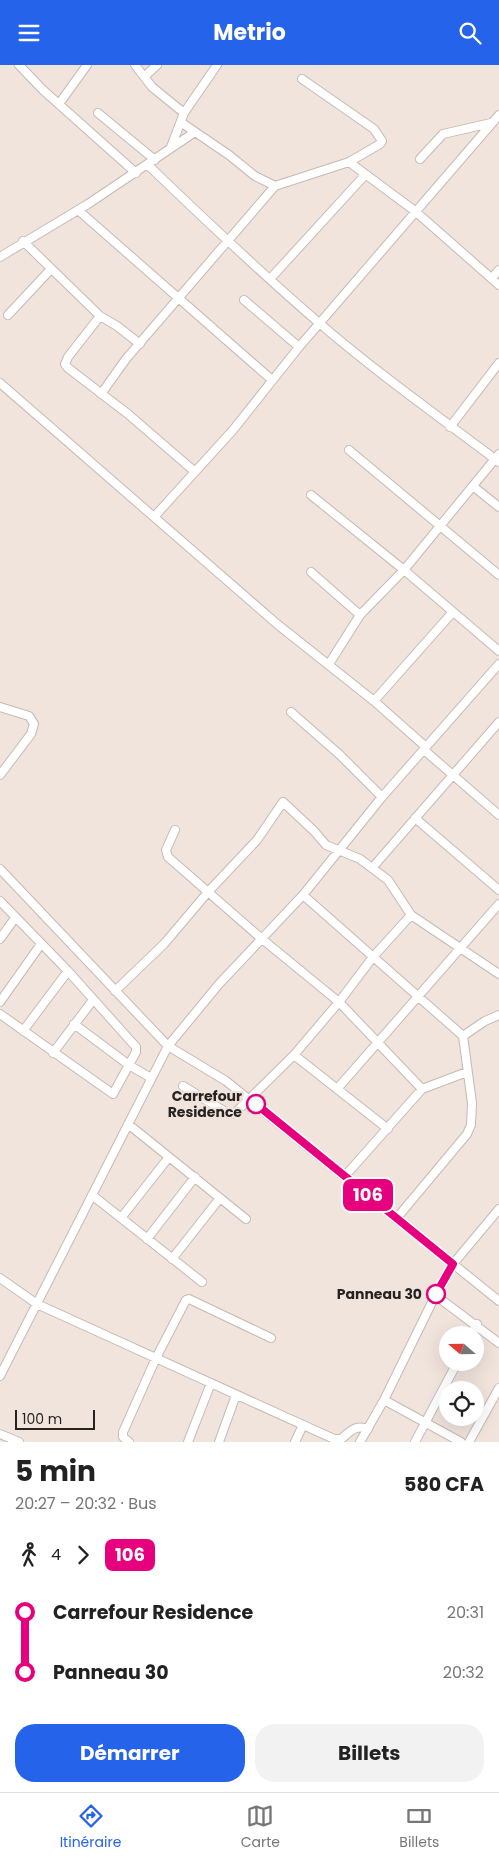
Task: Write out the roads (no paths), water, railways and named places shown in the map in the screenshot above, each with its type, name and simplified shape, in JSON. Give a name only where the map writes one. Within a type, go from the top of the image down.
[{"type":"street","points":[[19,65],[43,91],[136,173]]},
{"type":"street","points":[[60,104],[87,65]]},
{"type":"street","points":[[135,65],[152,87],[184,113]]},
{"type":"street","points":[[145,76],[157,65]]},
{"type":"street","points":[[170,149],[182,123],[184,113],[217,65]]},
{"type":"street","points":[[102,394],[121,365],[228,243],[275,186],[349,162],[382,141],[374,129],[302,79]]},
{"type":"street","points":[[98,113],[151,162],[228,243],[320,323],[450,427],[498,458],[404,570],[360,615],[329,664]]},
{"type":"street","points":[[154,517],[233,430],[299,347],[499,115]]},
{"type":"street","points":[[182,123],[229,155],[255,176],[275,186]]},
{"type":"street","points":[[420,159],[443,134],[492,123]]},
{"type":"street","points":[[0,257],[23,241],[78,210],[136,173],[195,132]]},
{"type":"street","points":[[349,162],[415,211],[499,285]]},
{"type":"street","points":[[270,279],[365,175]]},
{"type":"street","points":[[78,210],[272,380]]},
{"type":"street","points":[[23,241],[100,316],[117,326],[140,344]]},
{"type":"street","points":[[8,315],[51,269]]},
{"type":"street","points":[[492,278],[499,269]]},
{"type":"street","points":[[244,300],[299,347]]},
{"type":"street","points":[[100,316],[64,364],[128,413],[194,471]]},
{"type":"street","points":[[450,427],[499,363]]},
{"type":"street","points":[[0,383],[277,624],[374,701],[499,815]]},
{"type":"street","points":[[349,450],[499,575]]},
{"type":"street","points":[[474,487],[499,507]]},
{"type":"street","points":[[310,495],[404,570],[452,613],[499,651]]},
{"type":"street","points":[[311,571],[360,615]]},
{"type":"street","points":[[374,701],[452,613]]},
{"type":"street","points":[[0,1376],[168,1046],[218,984],[303,895],[382,797],[499,664]]},
{"type":"street","points":[[0,707],[29,716],[34,724],[31,734],[0,775]]},
{"type":"street","points":[[290,712],[340,755],[382,797]]},
{"type":"street","points":[[373,867],[499,722]]},
{"type":"street","points":[[115,991],[164,944],[208,892],[257,839],[283,802],[326,845],[360,859],[388,880],[411,915],[499,974]]},
{"type":"street","points":[[415,818],[499,890]]},
{"type":"street","points":[[175,830],[166,851],[168,857],[262,939],[339,1002],[422,1089]]},
{"type":"street","points":[[2,874],[168,1046],[210,1069],[249,1099],[499,1301]]},
{"type":"street","points":[[303,895],[463,1036],[473,1114],[467,1134],[396,1219]]},
{"type":"street","points":[[0,901],[68,971],[136,1047],[136,1052],[113,1094],[0,1014]]},
{"type":"street","points":[[338,1089],[499,904]]},
{"type":"street","points":[[183,1086],[233,1115],[294,1055],[339,1002],[373,957],[411,915]]},
{"type":"street","points":[[0,939],[15,918]]},
{"type":"street","points":[[0,1002],[41,945]]},
{"type":"street","points":[[23,1031],[68,971]]},
{"type":"street","points":[[53,1053],[94,1000]]},
{"type":"street","points":[[463,1036],[485,1021],[499,1015]]},
{"type":"street","points":[[74,1024],[129,1065],[151,1078]]},
{"type":"street","points":[[294,1055],[388,1129]]},
{"type":"street","points":[[346,1176],[422,1089],[467,1073]]},
{"type":"street","points":[[128,1124],[246,1219]]},
{"type":"street","points":[[121,1218],[169,1157]]},
{"type":"street","points":[[147,1239],[194,1177]]},
{"type":"street","points":[[92,1195],[202,1282]]},
{"type":"street","points":[[172,1259],[220,1198]]},
{"type":"street","points":[[360,1442],[384,1401],[435,1295],[453,1264],[499,1209]]},
{"type":"street","points":[[0,1278],[37,1304],[303,1425],[333,1441],[341,1439],[352,1429],[362,1427],[368,1429]]},
{"type":"street","points":[[435,1295],[499,1343]]},
{"type":"street","points":[[129,1442],[123,1437],[124,1432],[156,1358],[188,1299],[270,1338]]},
{"type":"street","points":[[415,1442],[453,1371]]},
{"type":"street","points":[[188,1442],[211,1383]]},
{"type":"street","points":[[469,1442],[499,1388]]},
{"type":"street","points":[[218,1442],[236,1395]]},
{"type":"street","points":[[384,1401],[461,1442]]},
{"type":"street","points":[[295,1442],[303,1425]]},
{"type":"street","points":[[0,1434],[19,1442]]},
{"type":"place","name":"Carrefour Residence","points":[[256,1104]]},
{"type":"place","name":"Panneau 30","points":[[436,1294]]}]
